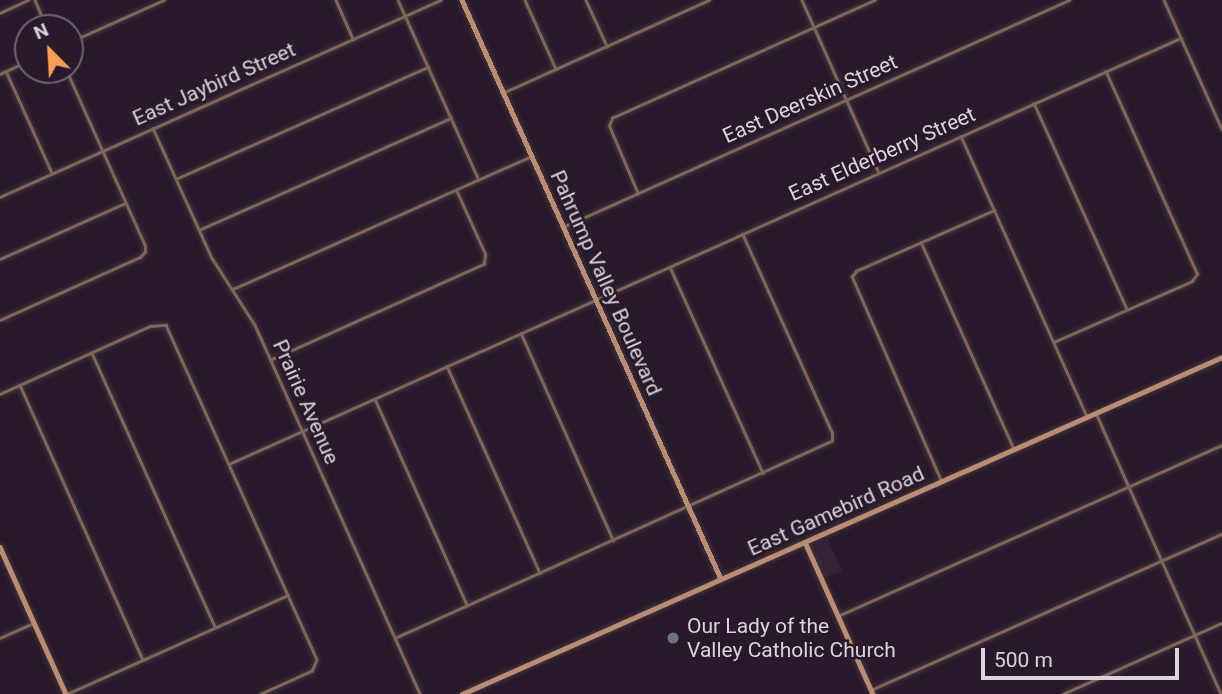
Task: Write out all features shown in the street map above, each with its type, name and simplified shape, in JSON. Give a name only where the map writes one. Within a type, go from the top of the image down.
[{"type":"main road","name":"Pahrump Valley Boulevard","points":[[462,0],[721,579]]},
{"type":"main road","name":"East Gamebird Road","points":[[462,694],[1222,357]]},
{"type":"main road","points":[[805,542],[872,692]]},
{"type":"main road","points":[[0,547],[66,694]]},
{"type":"street","points":[[0,13],[29,0]]},
{"type":"street","points":[[84,36],[164,0]]},
{"type":"street","points":[[336,0],[353,39]]},
{"type":"street","points":[[398,0],[479,180]]},
{"type":"street","name":"East Jaybird Street","points":[[0,197],[441,0]]},
{"type":"street","points":[[525,0],[556,69]]},
{"type":"street","points":[[586,0],[607,46]]},
{"type":"street","points":[[503,93],[709,0]]},
{"type":"street","points":[[802,0],[879,173]]},
{"type":"street","points":[[638,194],[609,121],[875,0]]},
{"type":"street","name":"East Deerskin Street","points":[[563,227],[1069,0]]},
{"type":"street","points":[[1164,0],[1222,129]]},
{"type":"street","name":"East Elderberry Street","points":[[229,464],[1181,38]]},
{"type":"street","points":[[0,74],[14,67]]},
{"type":"street","points":[[176,180],[428,67]]},
{"type":"street","points":[[6,71],[52,173]]},
{"type":"street","points":[[1054,342],[1192,281],[1197,274],[1106,71]]},
{"type":"street","points":[[0,320],[140,257],[145,252],[145,246],[72,84]]},
{"type":"street","points":[[1034,103],[1127,310]]},
{"type":"street","points":[[199,230],[451,118]]},
{"type":"street","name":"Prairie Avenue","points":[[153,128],[212,258],[247,310],[420,694]]},
{"type":"street","points":[[961,136],[1087,417]]},
{"type":"street","points":[[233,289],[532,156]]},
{"type":"street","points":[[270,360],[480,266],[485,261],[484,250],[456,190]]},
{"type":"street","points":[[0,259],[126,203]]},
{"type":"street","points":[[941,481],[852,281],[853,275],[994,210]]},
{"type":"street","points":[[395,638],[832,440],[832,433],[742,234]]},
{"type":"street","points":[[921,242],[1014,449]]},
{"type":"street","points":[[670,267],[763,473]]},
{"type":"street","points":[[0,394],[157,324],[164,324],[169,329],[317,666],[261,694]]},
{"type":"street","points":[[521,333],[613,540]]},
{"type":"street","points":[[92,353],[215,627]]},
{"type":"street","points":[[447,366],[540,573]]},
{"type":"street","points":[[20,385],[143,660]]},
{"type":"street","points":[[374,399],[467,606]]},
{"type":"street","points":[[1096,413],[1221,694]]},
{"type":"street","points":[[838,616],[1222,445]]},
{"type":"street","points":[[872,692],[1222,534]]},
{"type":"street","points":[[66,694],[288,595]]},
{"type":"street","points":[[0,638],[34,623]]},
{"type":"street","points":[[1063,694],[1222,623]]},
{"type":"shaded area","points":[[827,537],[842,571],[825,578],[810,545]]},
{"type":"place","name":"Our Lady of the Valley Catholic Church","points":[[673,638]]}]
